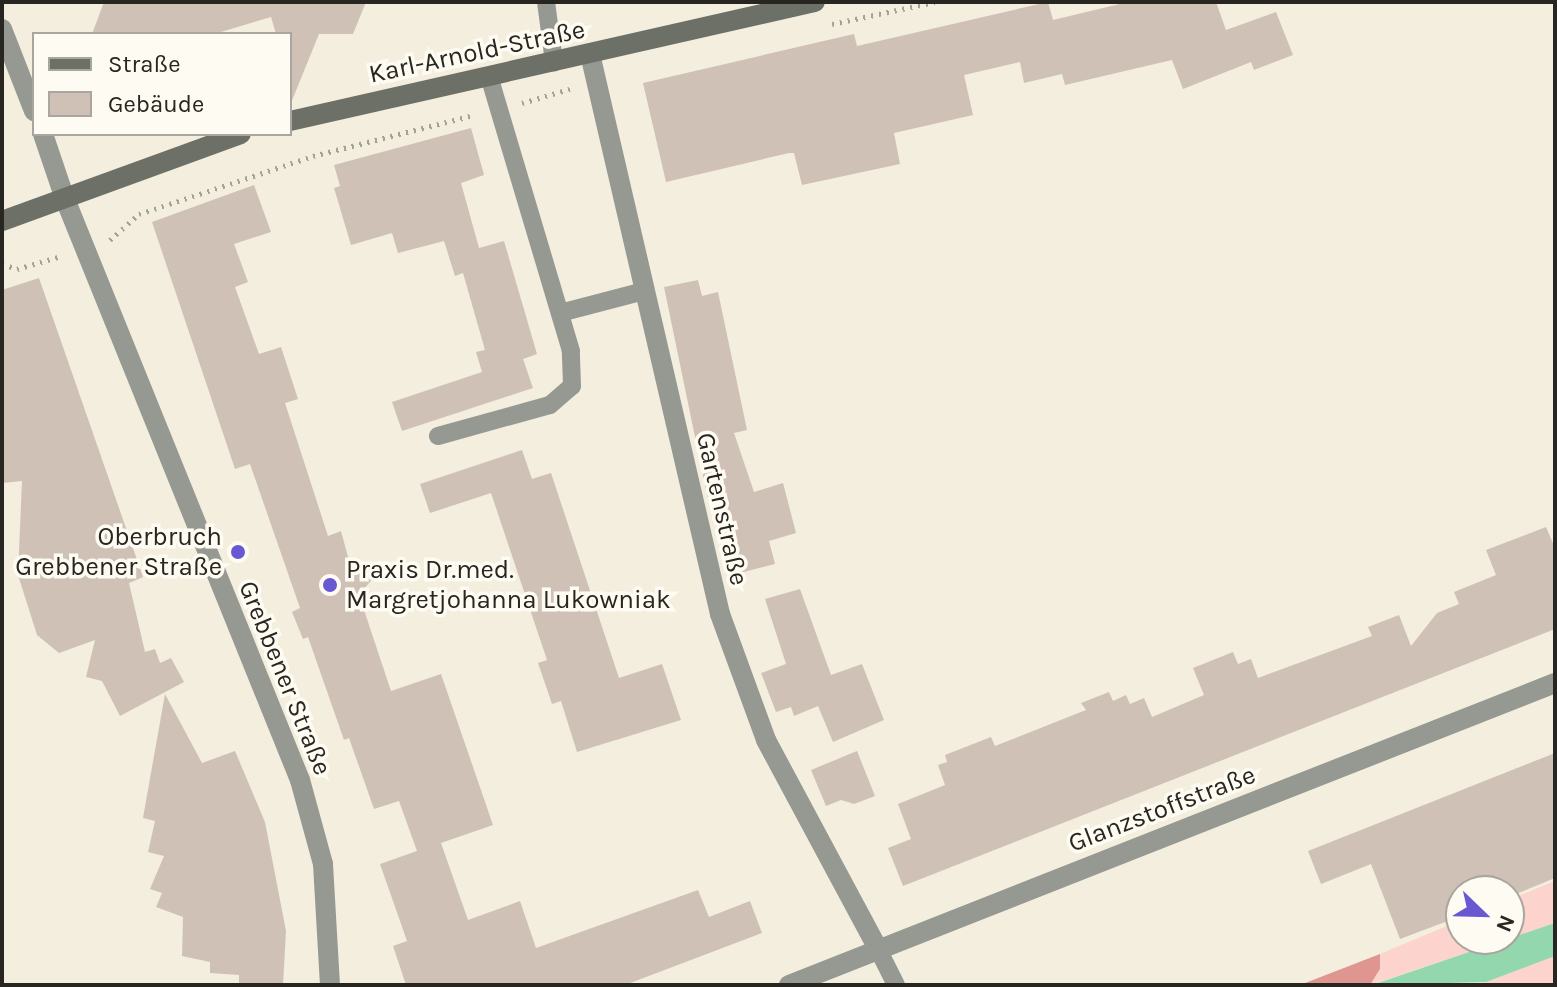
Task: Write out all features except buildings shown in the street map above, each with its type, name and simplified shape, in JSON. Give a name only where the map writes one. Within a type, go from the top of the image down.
[{"type":"main road","name":"Karl-Arnold-Straße","points":[[292,121],[815,2]]},
{"type":"main road","points":[[2,221],[236,136]]},
{"type":"street","points":[[2,29],[32,106]]},
{"type":"street","name":"Gartenstraße","points":[[590,54],[720,614],[766,740],[878,949]]},
{"type":"street","name":"Grebbener Straße","points":[[44,136],[65,199],[300,780],[323,864],[330,985]]},
{"type":"street","name":"Glanzstoffstraße","points":[[789,985],[1555,683]]},
{"type":"lane","points":[[546,2],[554,62]]},
{"type":"lane","points":[[438,436],[550,405],[572,386],[571,351],[489,76]]},
{"type":"lane","points":[[560,313],[644,291]]},
{"type":"lane","points":[[878,949],[896,985]]},
{"type":"path","points":[[2,264],[17,269],[86,248]]},
{"type":"shaded area","points":[[1555,881],[1555,923],[1525,933],[1525,893]]},
{"type":"shaded area","points":[[1555,923],[1555,956],[1486,982],[1372,985],[1461,955],[1525,955],[1525,933]]},
{"type":"shaded area","points":[[1445,927],[1445,955],[1461,955],[1370,985],[1380,969],[1380,954]]},
{"type":"shaded area","points":[[1380,954],[1380,969],[1370,985],[1300,985]]},
{"type":"shaded area","points":[[1555,956],[1555,985],[1476,985],[1486,982]]},
{"type":"place","name":"Oberbruch Grebbener Straße","points":[[238,552]]},
{"type":"place","name":"Praxis Dr.med. Margretjohanna Lukowniak","points":[[330,585]]}]
